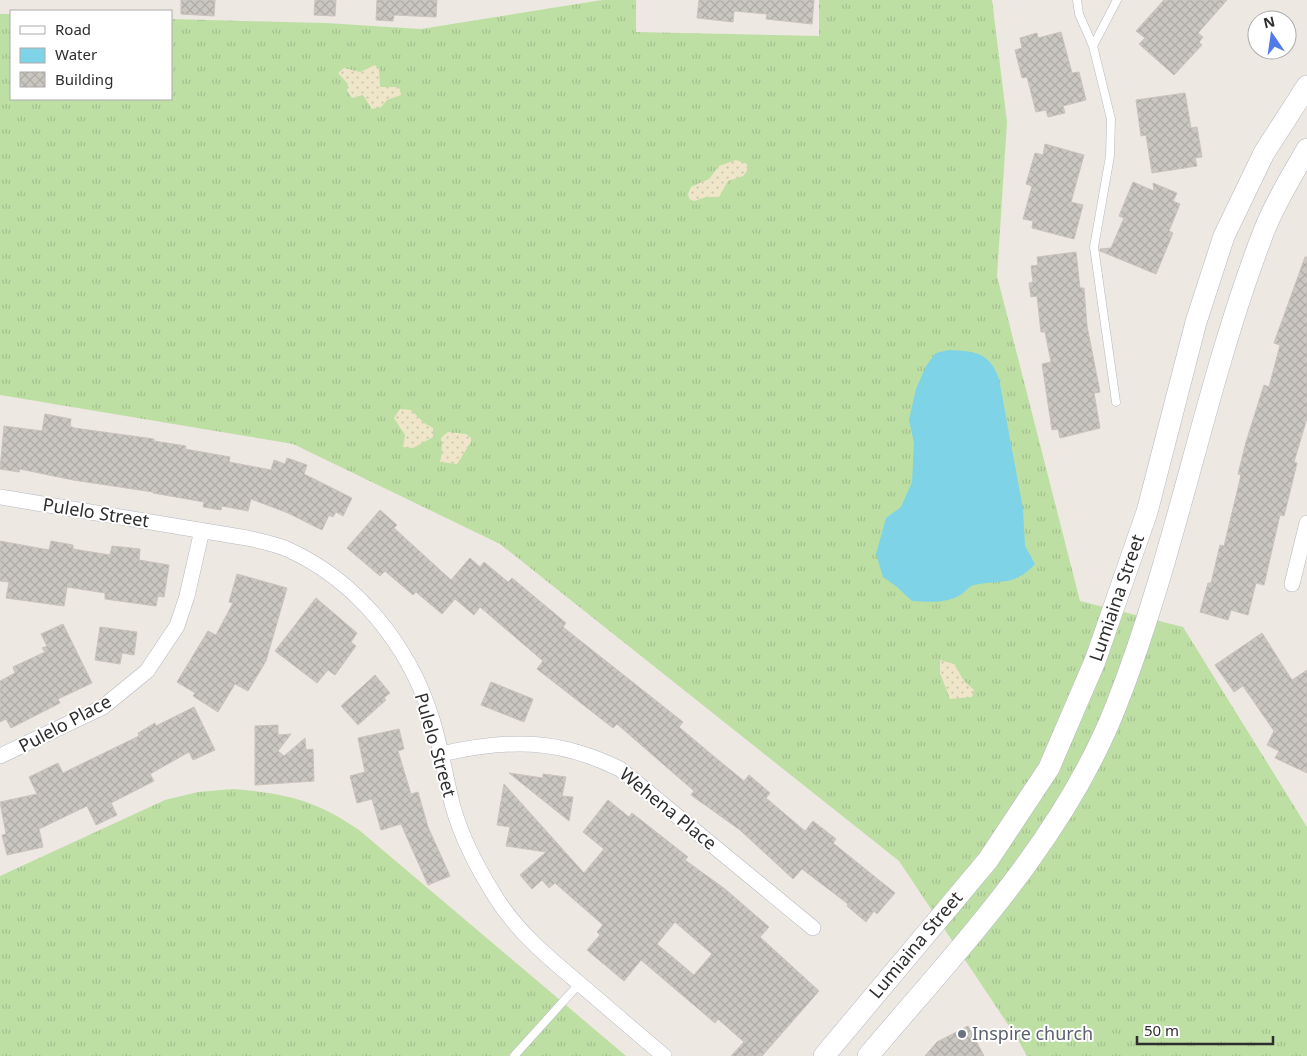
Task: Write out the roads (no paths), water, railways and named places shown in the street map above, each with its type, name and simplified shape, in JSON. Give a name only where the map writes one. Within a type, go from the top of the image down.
[{"type":"main road","name":"Lumiaina Street","points":[[824,1056],[988,860],[1049,768],[1095,661],[1147,512],[1196,322],[1224,236],[1264,153],[1307,86]]},
{"type":"main road","name":"Lumiaina Street","points":[[868,1056],[1022,870],[1058,821],[1088,766],[1116,706],[1155,592],[1231,327],[1264,230],[1281,194],[1307,149]]},
{"type":"street","name":"Pulelo Street","points":[[0,497],[247,538],[285,548],[313,562],[342,583],[372,612],[395,642],[424,696],[441,754],[453,808],[464,838],[496,898],[519,928],[544,955],[664,1056]]},
{"type":"street","points":[[1292,584],[1307,523]]},
{"type":"street","name":"Pulelo Place","points":[[0,756],[103,707],[147,671],[177,626],[187,596],[202,530]]},
{"type":"street","name":"Wehena Place","points":[[441,754],[500,743],[535,743],[569,748],[620,768],[813,928]]},
{"type":"lane","points":[[1077,0],[1079,14],[1093,46],[1111,118],[1110,156],[1094,247],[1116,402]]},
{"type":"lane","points":[[1093,46],[1117,0]]},
{"type":"lane","points":[[514,1056],[580,984]]},
{"type":"water","points":[[949,350],[973,352],[986,358],[991,363],[999,379],[1023,509],[1025,546],[1035,564],[1014,579],[972,586],[962,594],[950,599],[938,602],[912,601],[883,577],[876,554],[886,518],[901,507],[912,482],[914,443],[909,420],[916,389],[926,366],[936,353]]},
{"type":"place","name":"Inspire church","points":[[962,1034]]}]
